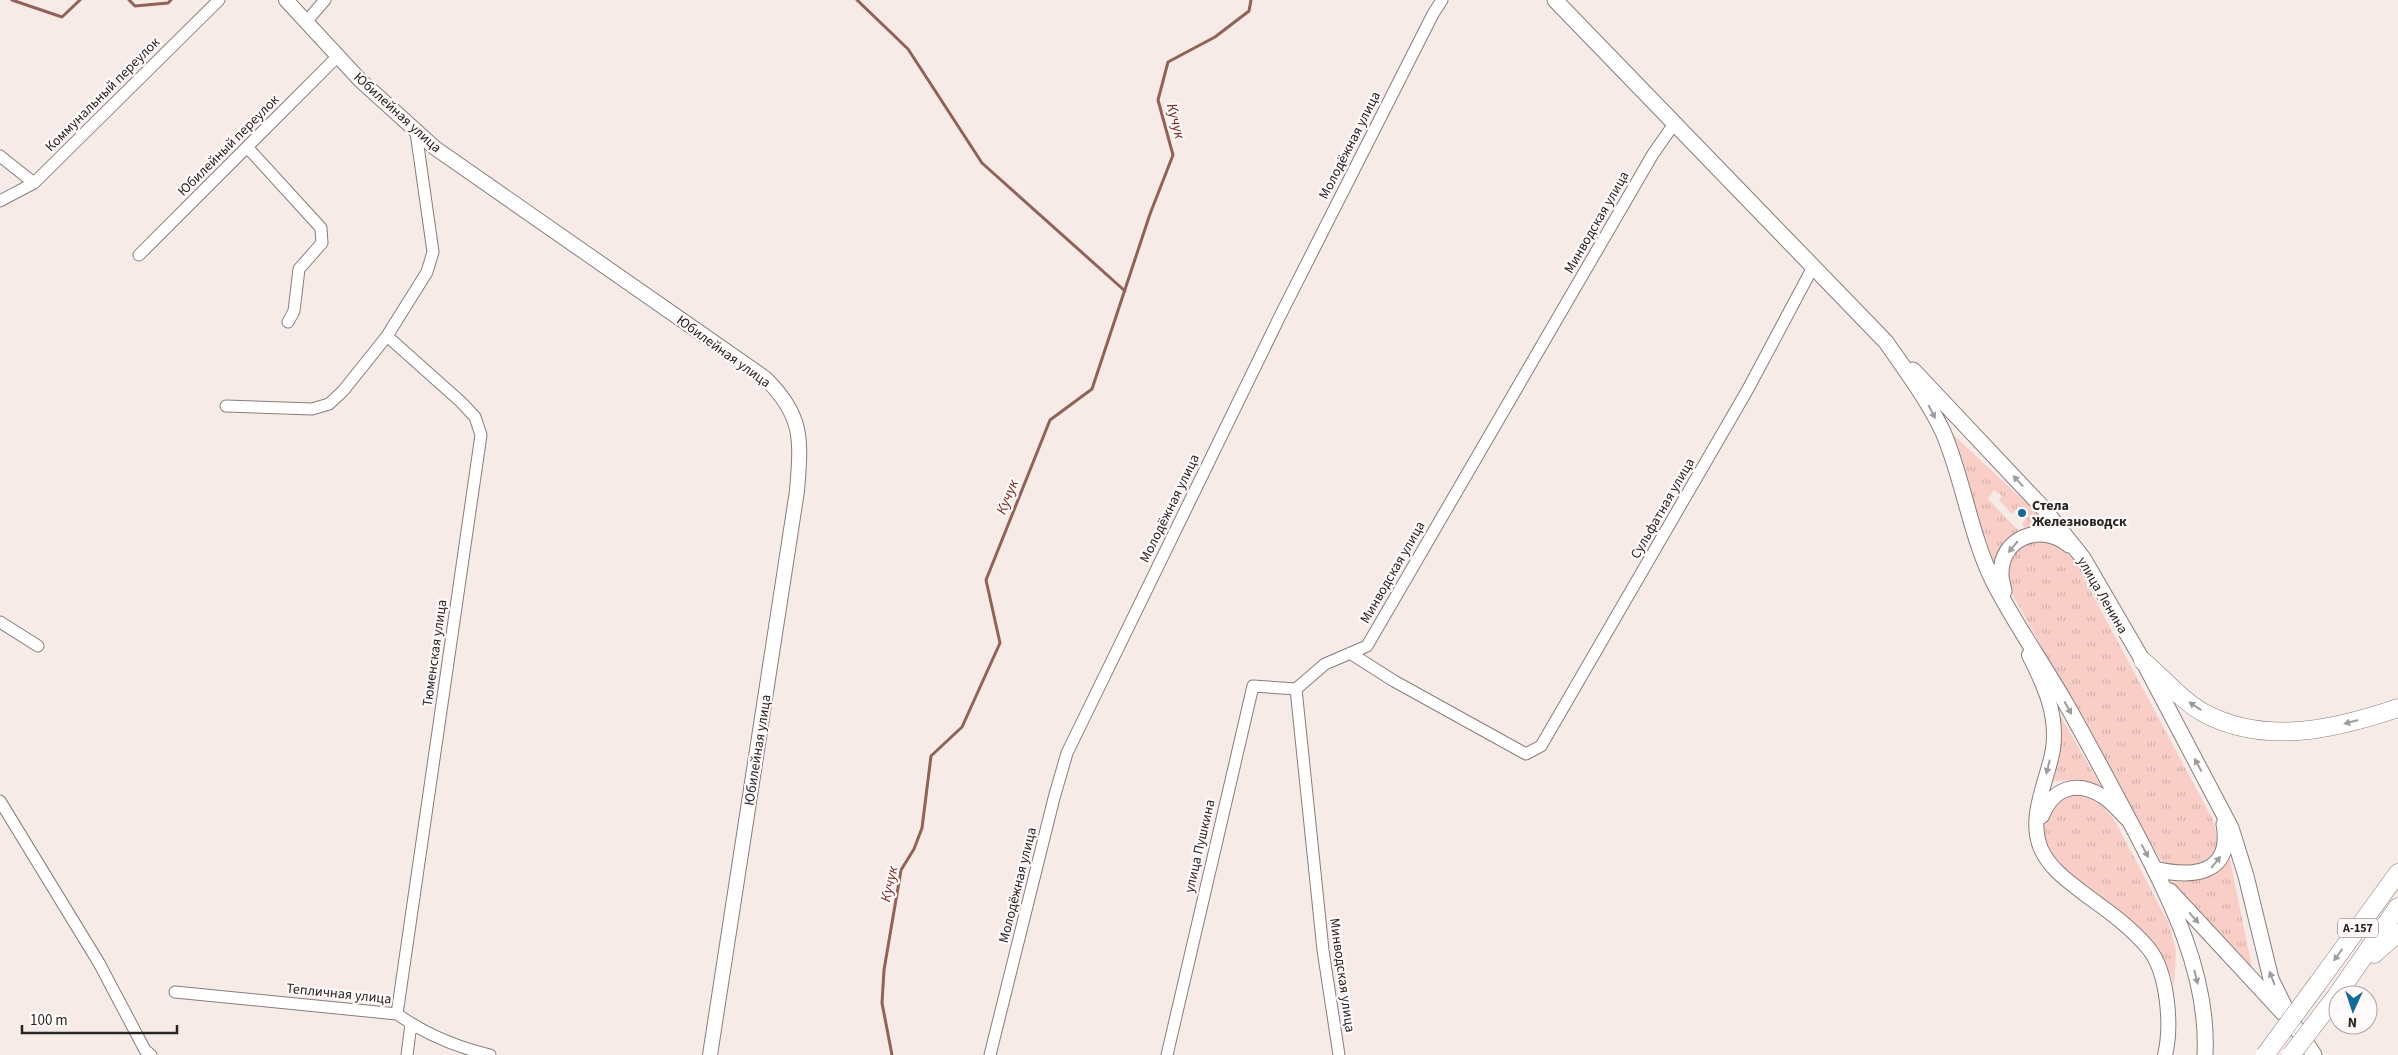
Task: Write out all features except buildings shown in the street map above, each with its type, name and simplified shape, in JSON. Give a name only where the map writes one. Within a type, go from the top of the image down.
[{"type":"main road","points":[[1555,0],[1886,342],[1930,406],[1944,434],[1982,553],[2007,606],[2065,702],[2130,823],[2158,876],[2187,943],[2199,992],[2206,1038],[2205,1055]]},
{"type":"main road","name":"улица Ленина","points":[[1886,342],[2044,509],[2083,558],[2128,640],[2143,661],[2220,808]]},
{"type":"main road","points":[[2007,606],[2001,575],[2004,561],[2012,546],[2026,535],[2047,533],[2061,539],[2083,558]]},
{"type":"main road","points":[[2143,661],[2184,699],[2205,713],[2230,724],[2284,732],[2318,731],[2398,708]]},
{"type":"main road","points":[[2158,876],[2173,874],[2193,875],[2210,869],[2221,856],[2226,842],[2220,808]]},
{"type":"main road","points":[[2220,808],[2240,851],[2271,979],[2292,1022],[2314,1055]]},
{"type":"main road","name":"А-157","points":[[2264,1055],[2398,874]]},
{"type":"main road","points":[[2158,876],[2228,956],[2292,1022]]},
{"type":"main road","name":"А-157","points":[[2344,985],[2398,907]]},
{"type":"main road","points":[[2346,985],[2374,954],[2398,932]]},
{"type":"main road","name":"А-157","points":[[2291,1055],[2328,1007]]},
{"type":"street","name":"Коммунальный переулок","points":[[0,202],[34,183],[219,0]]},
{"type":"street","name":"Юбилейная улица","points":[[286,0],[338,56],[435,148],[765,378],[783,396],[794,416],[799,436],[797,490],[710,1055]]},
{"type":"street","points":[[306,22],[325,0]]},
{"type":"street","name":"Молодёжная улица","points":[[990,1055],[1067,753],[1281,314],[1433,14],[1442,0]]},
{"type":"street","name":"Юбилейный переулок","points":[[139,255],[338,56]]},
{"type":"street","name":"Минводская улица","points":[[1339,1055],[1323,950],[1296,689],[1325,664],[1367,646],[1653,154],[1674,124]]},
{"type":"street","points":[[226,406],[312,408],[328,404],[343,392],[387,336],[427,272],[433,252],[416,132]]},
{"type":"street","points":[[247,147],[321,228],[322,243],[299,269],[294,311],[288,322]]},
{"type":"street","points":[[0,156],[34,183]]},
{"type":"street","name":"Сульфатная улица","points":[[1350,653],[1394,681],[1526,754],[1541,746],[1748,389],[1813,267]]},
{"type":"street","name":"Тюменская улица","points":[[387,336],[461,402],[475,417],[481,435],[397,1014]]},
{"type":"street","points":[[2007,606],[2046,688],[2052,707],[2053,748],[2036,814],[2041,848],[2060,874],[2128,927],[2150,950],[2161,973],[2168,1009],[2165,1055]]},
{"type":"street","points":[[0,622],[38,646]]},
{"type":"street","name":"улица Пушкина","points":[[1167,1055],[1253,686],[1296,689]]},
{"type":"street","points":[[2038,831],[2047,802],[2056,794],[2070,787],[2087,789],[2104,797],[2130,823]]},
{"type":"street","points":[[0,801],[99,963],[145,1050],[152,1055]]},
{"type":"street","name":"Тепличная улица","points":[[175,992],[397,1014],[411,1024],[462,1048],[490,1055]]},
{"type":"street","points":[[407,1055],[411,1024]]},
{"type":"green space","points":[[1946,428],[2054,529],[2039,526],[2025,528],[2022,524],[2029,515],[2019,506],[2012,514],[1999,500],[2002,496],[1994,490],[1988,499],[2019,531],[2015,534],[1995,565]]},
{"type":"green space","points":[[2048,540],[2073,558],[2212,818],[2217,838],[2216,844],[2215,849],[2203,866],[2169,866],[2160,859],[2011,592],[2008,570],[2015,555],[2025,542]]},
{"type":"green space","points":[[2058,712],[2102,788],[2077,779],[2048,782]]},
{"type":"green space","points":[[2067,795],[2094,801],[2105,809],[2115,821],[2169,924],[2176,950],[2174,987],[2169,971],[2160,955],[2149,942],[2123,917],[2072,877],[2051,853],[2046,844],[2044,827],[2046,814]]},
{"type":"green space","points":[[2228,850],[2254,977],[2169,881],[2190,881],[2204,876],[2210,872]]},
{"type":"waterway","points":[[12,0],[62,17],[80,0]]},
{"type":"waterway","points":[[129,0],[135,6],[168,3],[171,0]]},
{"type":"waterway","points":[[857,0],[908,49],[982,163],[1125,291]]},
{"type":"waterway","name":"Кучук","points":[[892,1055],[882,1003],[884,970],[901,870],[914,849],[922,828],[931,756],[962,727],[1000,643],[986,580],[1050,420],[1092,389],[1150,214],[1173,155],[1158,100],[1168,62],[1215,37],[1249,11],[1251,0]]},
{"type":"place","name":"Стела Железноводск","points":[[2022,513]]}]
